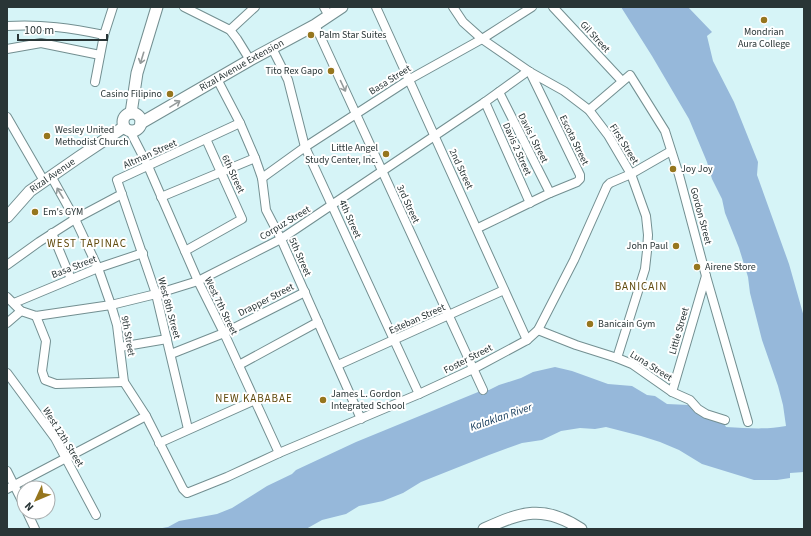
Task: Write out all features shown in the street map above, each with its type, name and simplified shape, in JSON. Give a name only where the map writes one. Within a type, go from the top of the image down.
[{"type":"main road","points":[[131,113],[137,73],[157,7]]},
{"type":"main road","name":"Rizal Avenue Extension","points":[[141,123],[250,60],[315,25],[327,12],[342,7]]},
{"type":"main road","points":[[131,113],[139,116],[141,123],[138,128],[133,131],[127,129],[123,119],[126,115],[131,113]]},
{"type":"main road","name":"Rizal Avenue","points":[[7,217],[30,191],[127,129]]},
{"type":"main road","points":[[484,529],[517,516],[542,512],[553,514],[581,529]]},
{"type":"street","points":[[95,82],[104,35],[113,7]]},
{"type":"street","points":[[184,7],[230,30],[250,60]]},
{"type":"street","points":[[230,30],[255,7]]},
{"type":"street","name":"2nd Street","points":[[376,7],[478,228],[527,340]]},
{"type":"street","name":"First Street","points":[[453,7],[463,22],[482,38],[529,72],[564,91],[589,110],[608,135],[631,174],[646,216],[648,235],[647,251],[645,269],[617,358]]},
{"type":"street","name":"Basa Street","points":[[262,178],[305,147],[410,79],[482,38],[531,7]]},
{"type":"street","name":"Gil Street","points":[[553,7],[622,81]]},
{"type":"street","points":[[7,26],[28,24],[67,27],[104,35]]},
{"type":"street","name":"3rd Street","points":[[315,25],[483,390]]},
{"type":"street","points":[[7,49],[41,43],[100,55]]},
{"type":"street","name":"4th Street","points":[[272,48],[288,80],[305,147],[419,394]]},
{"type":"street","name":"Corpuz Street","points":[[7,297],[21,311],[36,316],[111,304],[156,294],[198,282],[281,239],[529,72]]},
{"type":"street","name":"Escota Street","points":[[478,228],[550,193],[577,182],[580,179],[580,175],[529,72]]},
{"type":"street","name":"Gordon Street","points":[[622,81],[628,75],[631,76],[665,131],[679,175],[748,422]]},
{"type":"street","name":"5th Street","points":[[217,79],[240,123],[255,158],[262,178],[266,210],[281,239],[362,419]]},
{"type":"street","points":[[589,110],[622,81]]},
{"type":"street","name":"Davis I Street","points":[[499,92],[550,193]]},
{"type":"street","name":"Davis 2 Street","points":[[485,102],[530,203]]},
{"type":"street","name":"9th Street","points":[[8,120],[75,218],[98,268],[111,304],[120,347],[124,382],[146,416],[183,489],[186,492],[190,492]]},
{"type":"street","name":"Altman Street","points":[[122,194],[117,180],[240,123]]},
{"type":"street","name":"West 7th Street","points":[[127,129],[148,166],[198,282],[224,333],[279,453]]},
{"type":"street","name":"6th Street","points":[[185,251],[242,221],[242,217],[206,139]]},
{"type":"street","name":"Foster Street","points":[[190,492],[419,394],[473,369],[527,340],[538,330],[574,260],[607,186],[671,151]]},
{"type":"street","points":[[161,197],[255,158]]},
{"type":"street","points":[[7,265],[75,218],[122,194]]},
{"type":"street","name":"West 8th Street","points":[[122,194],[156,294],[188,429]]},
{"type":"street","points":[[52,233],[71,279]]},
{"type":"street","name":"Basa Street","points":[[14,304],[98,268],[143,253]]},
{"type":"street","name":"Little Street","points":[[672,392],[706,276]]},
{"type":"street","name":"Esteban Street","points":[[338,366],[504,290]]},
{"type":"street","name":"Drapper Street","points":[[171,354],[224,333],[305,292]]},
{"type":"street","points":[[7,323],[21,311]]},
{"type":"street","points":[[36,316],[46,341],[42,371],[45,380],[56,384],[124,382]]},
{"type":"street","points":[[239,365],[318,322]]},
{"type":"street","name":"Luna Street","points":[[538,330],[632,364],[672,392],[686,398],[706,414],[725,420]]},
{"type":"street","points":[[120,347],[167,339]]},
{"type":"street","name":"West 12th Street","points":[[7,373],[54,438],[96,515]]},
{"type":"street","points":[[159,443],[255,400]]},
{"type":"street","points":[[7,471],[11,487],[146,416]]},
{"type":"water","name":"Kalaklan River","points":[[621,7],[688,7],[712,32],[707,36],[713,61],[734,102],[758,162],[757,175],[789,264],[804,317],[804,472],[790,473],[790,478],[777,480],[754,480],[702,464],[679,450],[641,436],[606,427],[595,429],[580,428],[561,431],[542,440],[522,443],[489,455],[421,482],[403,493],[383,501],[359,506],[346,514],[322,520],[306,529],[157,529],[168,527],[179,521],[217,514],[232,508],[267,486],[292,474],[296,470],[356,442],[483,390],[489,390],[533,372],[555,367],[572,371],[608,384],[632,386],[647,395],[655,396],[667,404],[689,405],[724,423],[726,427],[763,428],[786,426],[783,405],[762,340],[750,293],[748,277],[739,248],[725,213],[722,199],[712,179],[707,162],[689,119]]},
{"type":"place","name":"Mondrian Aura College","points":[[764,20]]},
{"type":"place","name":"Palm Star Suites","points":[[311,35]]},
{"type":"place","name":"Tito Rex Gapo","points":[[331,71]]},
{"type":"place","name":"Casino Filipino","points":[[170,94]]},
{"type":"place","name":"Wesley United Methodist Church","points":[[47,136]]},
{"type":"place","name":"Little Angel Study Center, Inc.","points":[[386,154]]},
{"type":"place","name":"Joy Joy","points":[[673,169]]},
{"type":"place","name":"Em's GYM","points":[[35,212]]},
{"type":"place","name":"John Paul","points":[[676,246]]},
{"type":"place","name":"Airene Store","points":[[697,267]]},
{"type":"place","name":"Banicain Gym","points":[[590,324]]},
{"type":"place","name":"James L. Gordon Integrated School","points":[[323,400]]},
{"type":"district","name":"WEST TAPINAC","points":[[87,243]]},
{"type":"district","name":"BANICAIN","points":[[641,286]]},
{"type":"district","name":"NEW KABABAE","points":[[254,398]]}]
